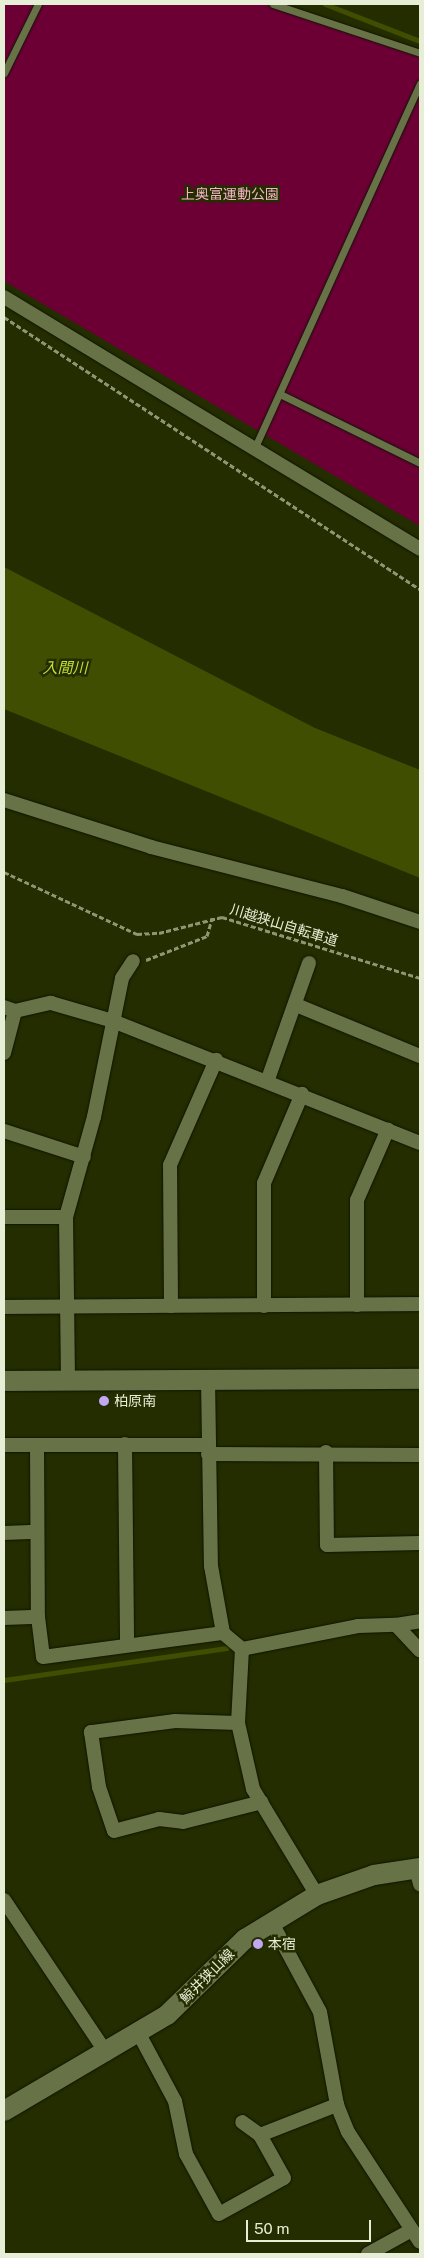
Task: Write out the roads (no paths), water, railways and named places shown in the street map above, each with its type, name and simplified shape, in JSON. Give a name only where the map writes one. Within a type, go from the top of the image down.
[{"type":"main road","points":[[4,1381],[420,1379]]},
{"type":"main road","name":"鯨井狭山線","points":[[4,2111],[107,2054],[167,2015],[245,1939],[317,1895],[374,1875],[419,1874]]},
{"type":"street","points":[[4,297],[420,549]]},
{"type":"street","points":[[4,800],[151,847],[342,896],[420,922]]},
{"type":"street","points":[[68,1380],[66,1217],[84,1157],[122,978],[133,961]]},
{"type":"street","points":[[268,1079],[296,1005],[309,963]]},
{"type":"street","points":[[4,1053],[9,1009],[51,1003],[113,1021],[268,1079],[420,1143]]},
{"type":"street","points":[[296,1005],[420,1056]]},
{"type":"street","points":[[171,1306],[170,1165],[216,1060]]},
{"type":"street","points":[[264,1306],[264,1183],[302,1094]]},
{"type":"street","points":[[357,1305],[357,1200],[388,1128]]},
{"type":"street","points":[[4,1131],[84,1157]]},
{"type":"street","points":[[4,1217],[66,1217]]},
{"type":"street","points":[[4,1307],[420,1304]]},
{"type":"street","points":[[208,1379],[211,1566],[223,1632],[242,1649]]},
{"type":"street","points":[[125,1444],[127,1646]]},
{"type":"street","points":[[4,1445],[125,1444],[208,1450],[420,1455]]},
{"type":"street","points":[[37,1445],[38,1618],[43,1657],[223,1632]]},
{"type":"street","points":[[326,1452],[327,1545],[420,1543]]},
{"type":"street","points":[[4,1533],[37,1532]]},
{"type":"street","points":[[4,1618],[38,1618]]},
{"type":"street","points":[[242,1649],[358,1626],[396,1625],[420,1621]]},
{"type":"street","points":[[396,1625],[420,1650]]},
{"type":"street","points":[[242,1649],[238,1723],[253,1789],[317,1895]]},
{"type":"street","points":[[238,1723],[175,1721],[91,1732],[99,1787],[114,1831],[159,1819],[183,1822],[262,1802]]},
{"type":"street","points":[[4,1900],[107,2054]]},
{"type":"street","points":[[271,1922],[320,2012],[337,2105],[348,2132],[410,2231],[420,2242]]},
{"type":"street","points":[[139,2034],[176,2101],[186,2154],[219,2214],[284,2178],[260,2136],[242,2122]]},
{"type":"street","points":[[260,2136],[337,2105]]},
{"type":"street","points":[[368,2254],[410,2231]]},
{"type":"lane","points":[[4,73],[38,4]]},
{"type":"lane","points":[[274,4],[420,53]]},
{"type":"lane","points":[[255,448],[282,395],[420,84]]},
{"type":"lane","points":[[282,395],[420,463]]},
{"type":"water","name":"入間川","points":[[4,567],[315,728],[420,770],[420,878],[4,709]]},
{"type":"waterway","points":[[325,4],[420,41]]},
{"type":"waterway","points":[[4,1680],[227,1648]]},
{"type":"place","name":"柏原南","points":[[104,1401]]},
{"type":"place","name":"本宿","points":[[258,1944]]},
{"type":"park label","name":"上奥富運動公園","points":[[230,194]]}]
